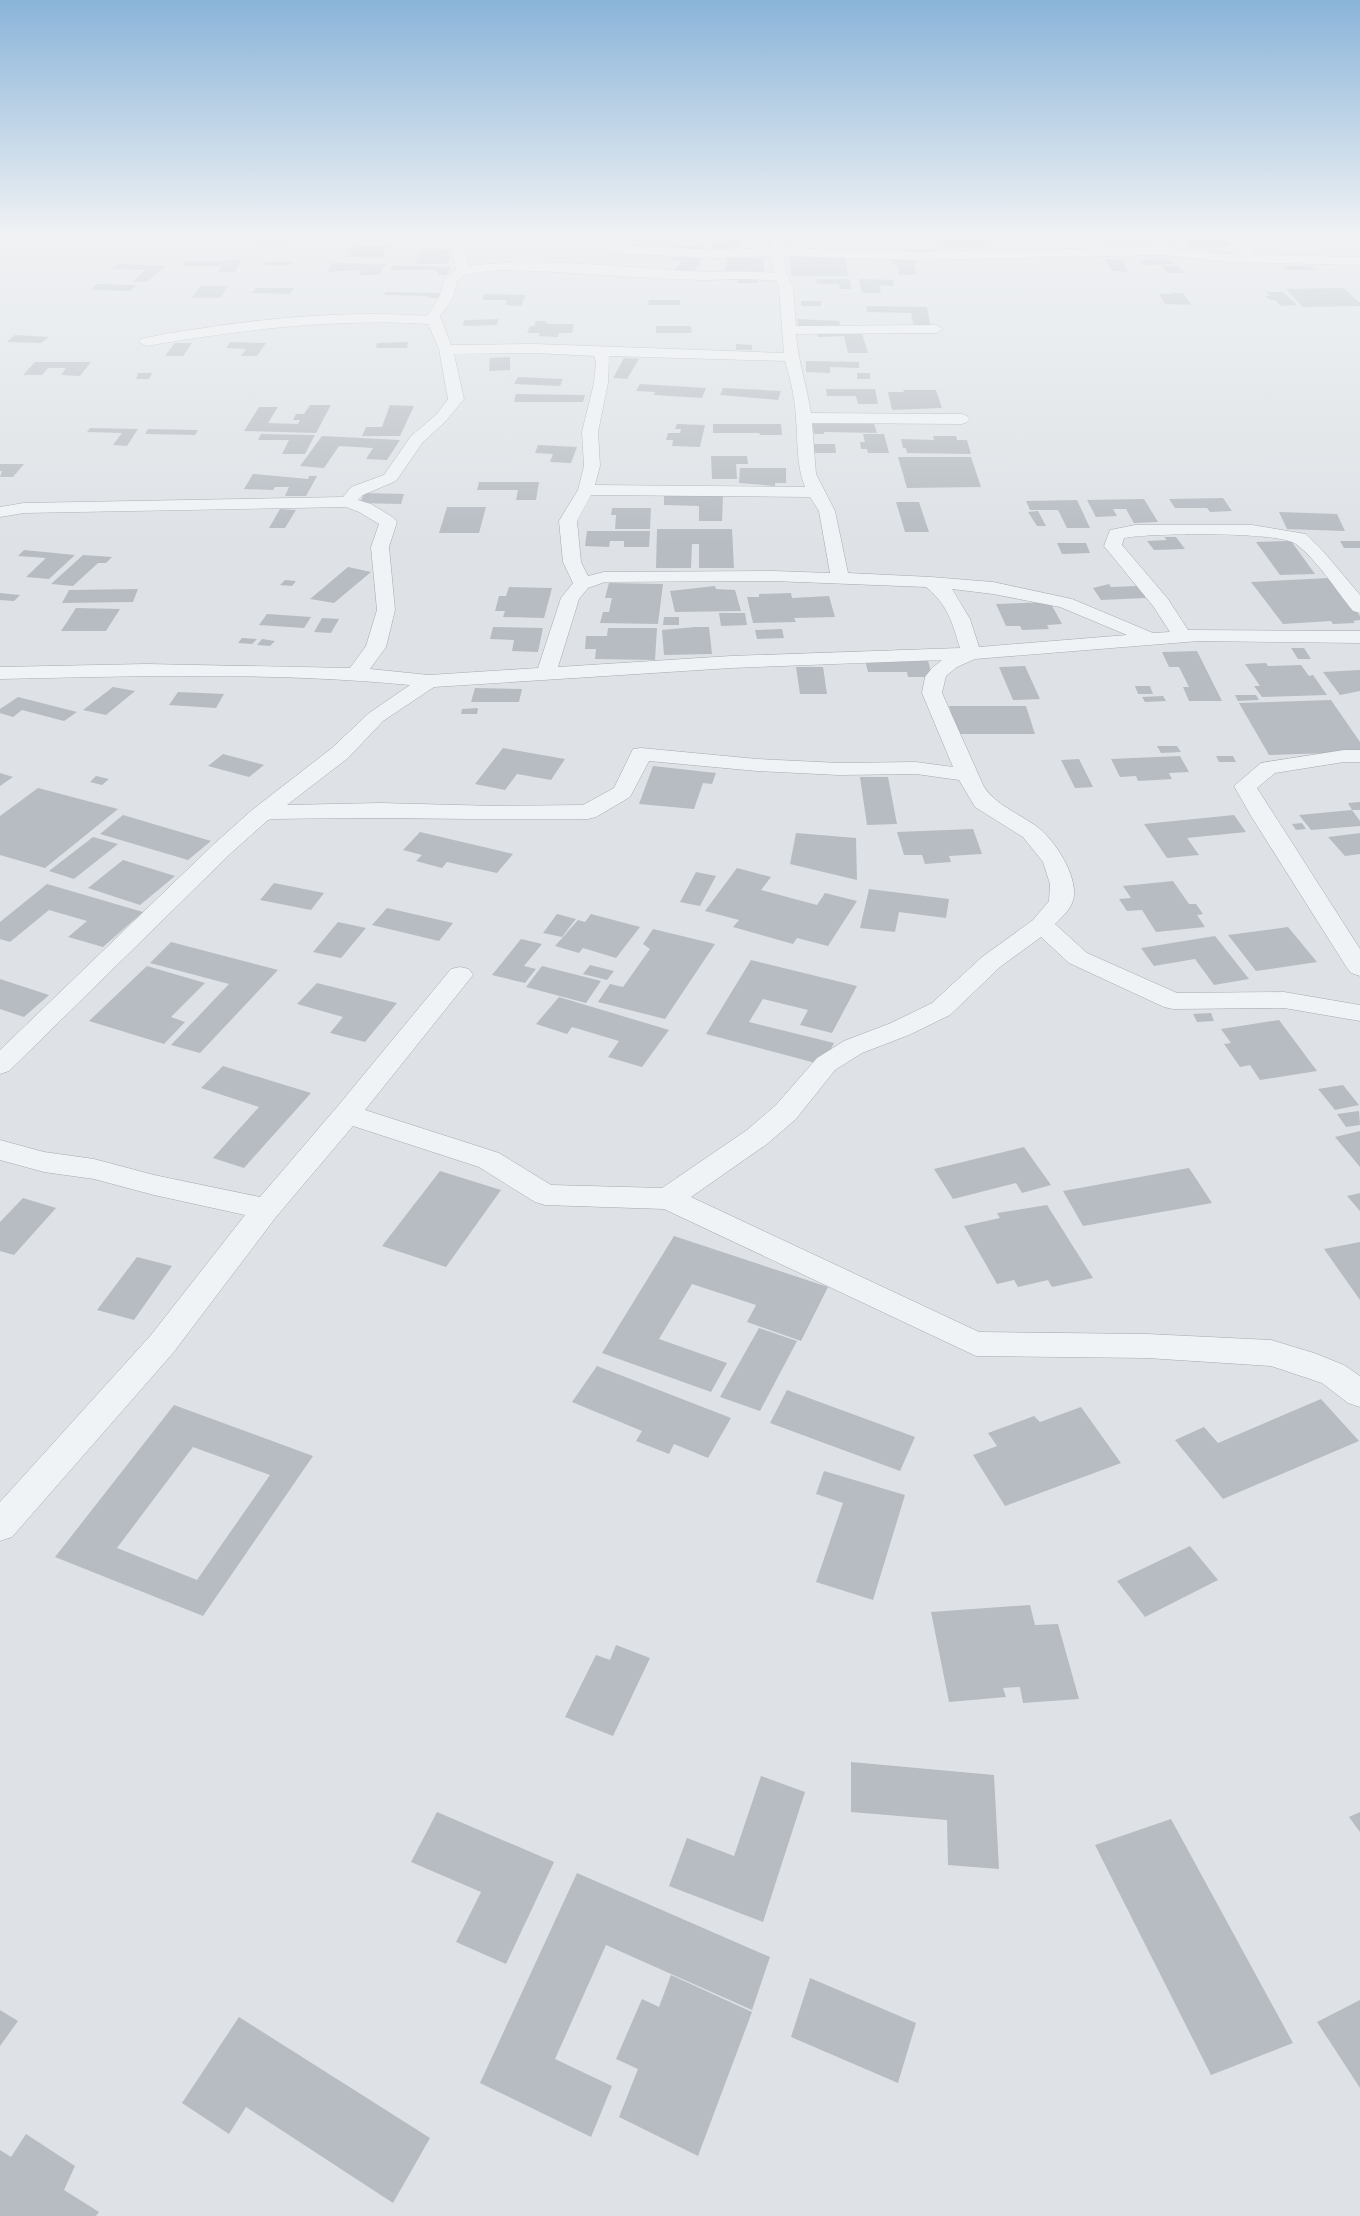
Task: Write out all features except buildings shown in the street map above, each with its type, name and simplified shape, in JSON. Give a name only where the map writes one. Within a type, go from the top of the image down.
[{"type":"street","points":[[146,342],[176,336]]},
{"type":"street","points":[[348,502],[357,491],[390,478],[417,438],[441,418],[456,399],[446,349],[441,336]]},
{"type":"street","points":[[791,336],[791,357],[798,378],[804,418],[808,474],[827,511],[840,578]]},
{"type":"street","points":[[446,349],[470,352],[546,349],[601,353],[791,357]]},
{"type":"street","points":[[582,584],[572,562],[568,521],[586,490],[592,466],[590,432],[601,383],[603,362],[601,353]]},
{"type":"street","points":[[804,418],[962,419]]},
{"type":"street","points":[[586,490],[816,492]]},
{"type":"street","points":[[0,512],[24,508],[348,502],[364,508],[388,522],[380,547],[386,610],[376,647],[356,674]]},
{"type":"street","points":[[1182,636],[1161,603],[1113,546],[1116,534],[1135,530],[1160,529],[1252,530],[1300,538],[1317,555],[1360,608]]},
{"type":"street","points":[[546,673],[570,598],[582,584],[604,577],[840,578],[931,582],[994,588],[1065,603],[1152,639]]},
{"type":"street","points":[[931,582],[947,595],[961,619],[971,653]]},
{"type":"street","points":[[0,673],[146,670],[356,674],[429,681],[732,662],[971,653],[1182,636],[1360,637]]},
{"type":"street","points":[[668,1199],[757,1136],[786,1112],[826,1064],[854,1047],[900,1029],[941,1009],[990,962],[1042,925],[1061,902],[1062,884],[1054,861],[1031,832],[983,802],[972,787],[932,692],[932,682],[942,668],[971,653]]},
{"type":"street","points":[[0,1065],[122,944],[260,815],[340,753],[376,717],[429,681]]},
{"type":"street","points":[[260,815],[272,812],[380,810],[496,813],[588,812],[622,792],[637,766],[641,754],[757,765],[839,769],[916,768],[967,774]]},
{"type":"street","points":[[1360,756],[1344,756],[1269,768],[1245,786],[1262,816],[1360,968]]},
{"type":"street","points":[[1042,925],[1078,958],[1173,1000],[1284,1000],[1360,1013]]},
{"type":"street","points":[[0,1526],[162,1344],[266,1209],[347,1114],[460,975]]},
{"type":"street","points":[[347,1114],[489,1160],[545,1195],[668,1199],[976,1344],[1147,1346],[1271,1354],[1303,1362],[1333,1374],[1360,1394]]},
{"type":"street","points":[[0,1150],[44,1162],[94,1169],[154,1185],[266,1209]]}]
